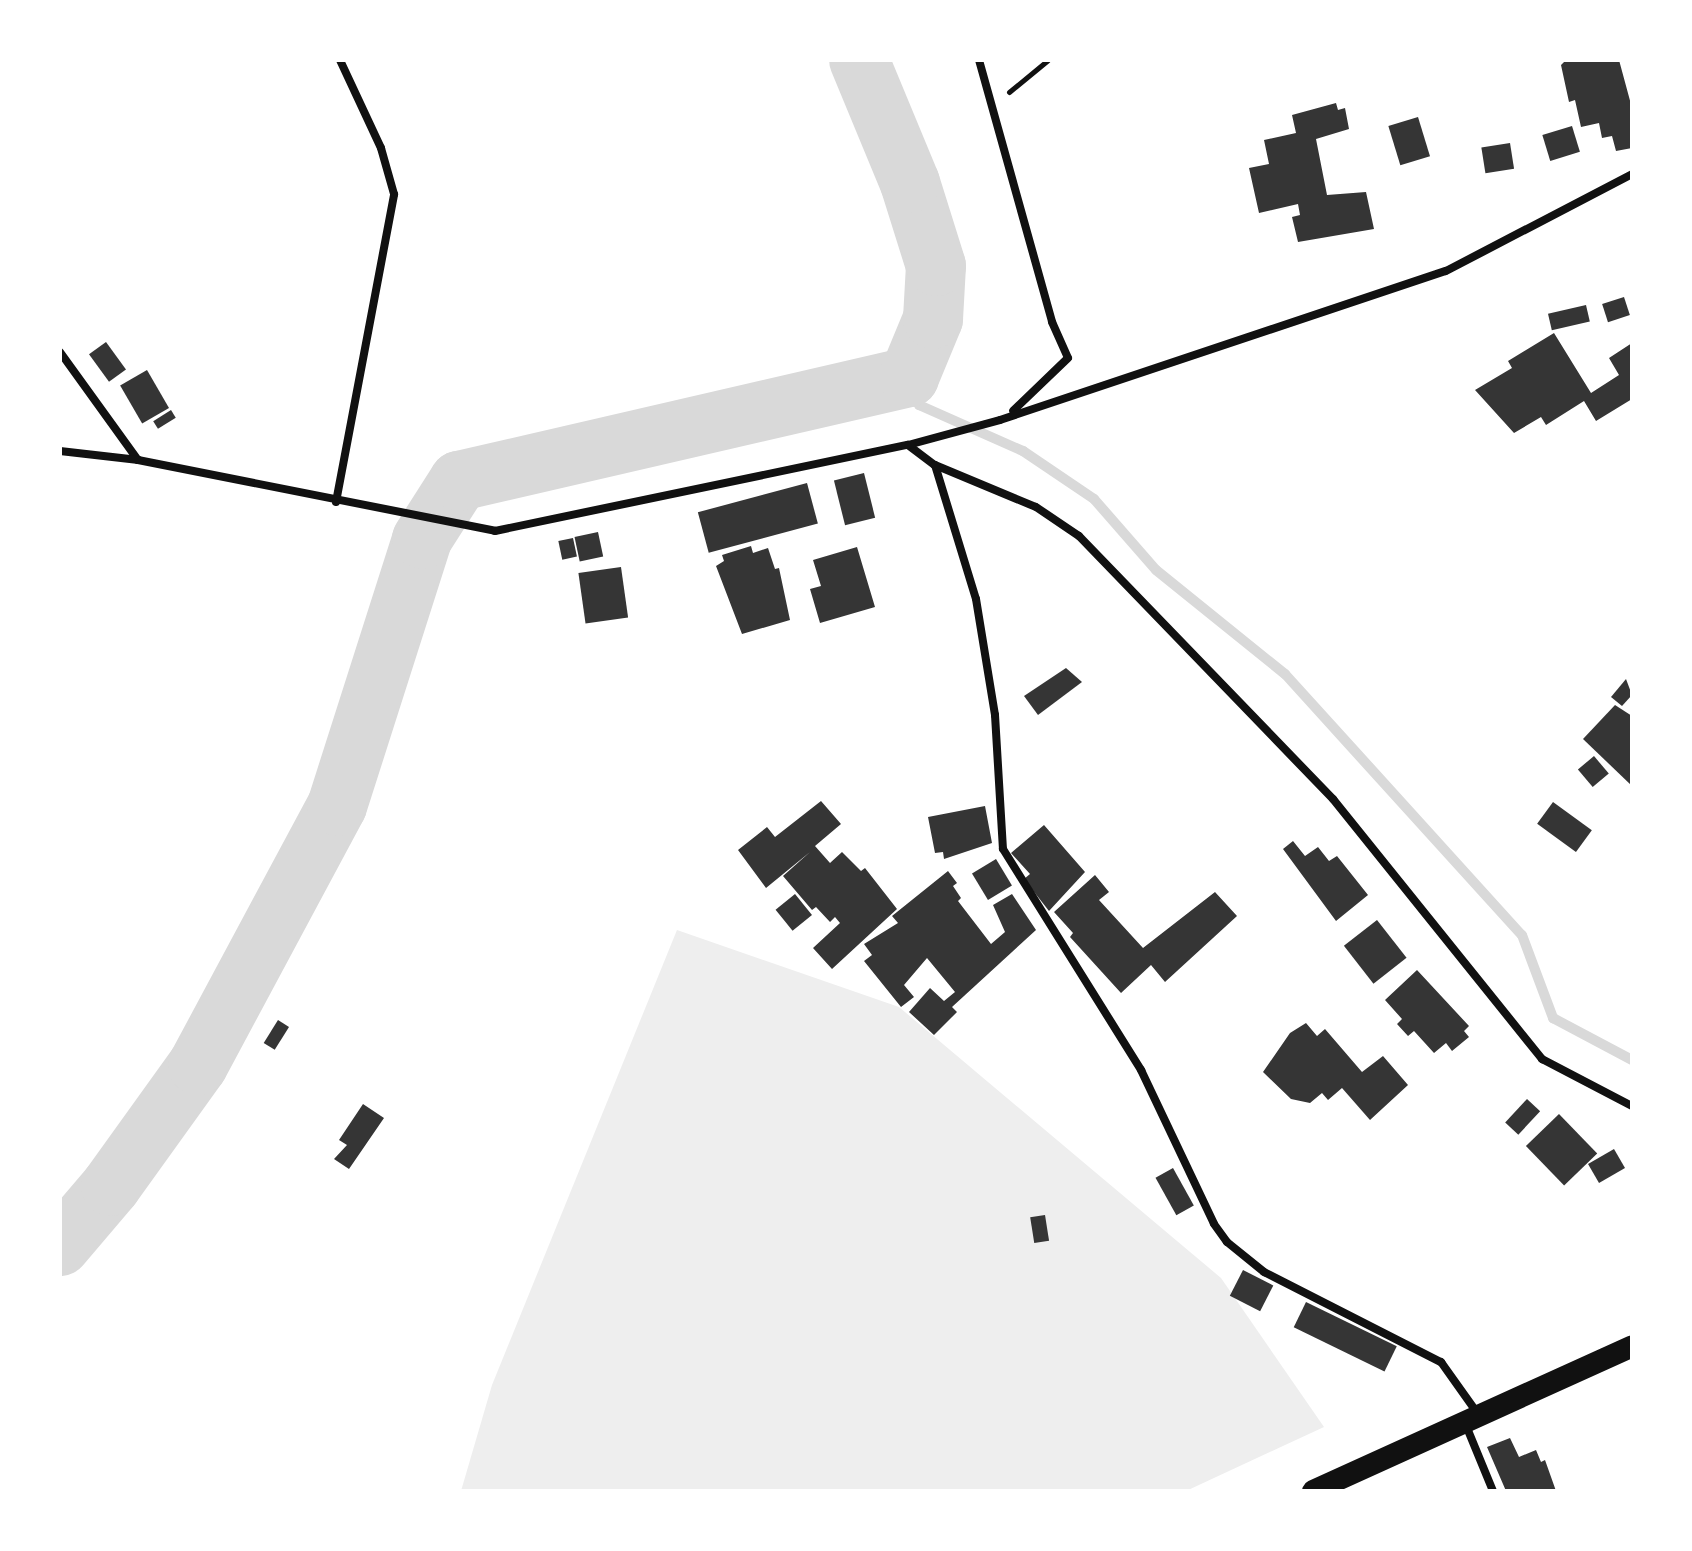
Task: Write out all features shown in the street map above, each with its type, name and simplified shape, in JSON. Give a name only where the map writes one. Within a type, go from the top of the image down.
[{"type":"highway","points":[[1313,1491],[1632,1346]]},
{"type":"street","points":[[336,502],[394,194],[381,148],[340,60]]},
{"type":"street","points":[[60,451],[138,460],[336,502],[425,515],[495,531],[908,445],[1000,420],[1068,358],[1052,322],[979,60]]},
{"type":"street","points":[[1011,413],[1446,271],[1632,174]]},
{"type":"street","points":[[60,352],[138,460]]},
{"type":"street","points":[[908,445],[935,465],[1036,507],[1079,536],[1333,799],[1542,1059],[1632,1106]]},
{"type":"street","points":[[935,465],[976,599],[995,715],[1003,849],[1141,1070],[1214,1224],[1227,1242],[1264,1272],[1441,1362],[1472,1418],[1493,1491]]},
{"type":"path","points":[[993,105],[1048,60]]},
{"type":"shaded area","points":[[677,930],[899,1007],[1221,1278],[1324,1427],[1186,1491],[461,1491],[492,1385]]},
{"type":"building","points":[[1566,60],[1619,60],[1632,108],[1632,148],[1616,151],[1612,136],[1602,138],[1599,123],[1581,127],[1575,100],[1569,102],[1561,65]]},
{"type":"building","points":[[1336,103],[1338,110],[1345,108],[1349,129],[1316,139],[1327,195],[1366,192],[1374,229],[1298,242],[1292,217],[1300,215],[1298,204],[1259,213],[1249,168],[1269,164],[1264,140],[1296,133],[1292,115]]},
{"type":"building","points":[[1418,117],[1430,156],[1400,165],[1388,126]]},
{"type":"building","points":[[1572,126],[1580,152],[1550,161],[1542,135]]},
{"type":"building","points":[[1510,143],[1514,169],[1485,173],[1481,148]]},
{"type":"building","points":[[1624,297],[1630,315],[1608,322],[1602,304]]},
{"type":"building","points":[[1586,305],[1590,322],[1552,330],[1548,314]]},
{"type":"building","points":[[1554,333],[1591,393],[1619,375],[1609,358],[1632,343],[1632,399],[1596,421],[1584,401],[1546,425],[1541,417],[1514,433],[1475,390],[1512,368],[1508,361]]},
{"type":"building","points":[[106,342],[126,370],[109,382],[89,354]]},
{"type":"building","points":[[147,370],[169,408],[142,424],[120,386]]},
{"type":"building","points":[[171,410],[176,418],[158,429],[153,421]]},
{"type":"building","points":[[864,473],[875,518],[845,525],[834,480]]},
{"type":"building","points":[[807,483],[818,524],[709,553],[698,512]]},
{"type":"building","points":[[598,532],[603,556],[580,561],[575,537]]},
{"type":"building","points":[[573,538],[577,557],[562,560],[558,541]]},
{"type":"building","points":[[751,546],[753,553],[768,548],[775,569],[779,568],[790,620],[742,634],[716,566],[724,561],[722,555]]},
{"type":"building","points":[[857,547],[875,607],[820,623],[810,589],[821,586],[813,560]]},
{"type":"building","points":[[621,567],[628,618],[586,623],[578,573]]},
{"type":"building","points":[[1066,668],[1082,682],[1038,715],[1024,696]]},
{"type":"building","points":[[1626,679],[1632,695],[1622,706],[1611,697]]},
{"type":"building","points":[[1615,705],[1632,716],[1632,786],[1583,739]]},
{"type":"building","points":[[1594,756],[1609,774],[1593,787],[1578,769]]},
{"type":"building","points":[[821,801],[841,824],[815,846],[830,863],[842,852],[861,871],[865,868],[897,909],[832,969],[813,948],[840,923],[835,917],[830,922],[816,907],[812,910],[783,876],[810,852],[766,888],[738,850],[767,827],[775,837]]},
{"type":"building","points":[[1553,802],[1592,830],[1576,852],[1537,824]]},
{"type":"building","points":[[985,806],[992,843],[944,859],[943,852],[935,853],[928,817]]},
{"type":"building","points":[[1044,825],[1085,872],[1049,911],[1024,879],[1030,874],[1011,853]]},
{"type":"building","points":[[1293,841],[1305,856],[1318,847],[1329,861],[1337,856],[1368,895],[1336,921],[1283,849]]},
{"type":"building","points":[[996,859],[1012,886],[988,900],[972,873]]},
{"type":"building","points":[[948,871],[957,883],[953,886],[961,898],[958,901],[991,944],[1005,932],[993,905],[1012,894],[1036,930],[952,1007],[957,1012],[934,1035],[909,1012],[930,988],[944,1001],[955,992],[927,958],[904,985],[914,997],[901,1007],[864,961],[872,955],[864,944],[898,923],[892,916]]},
{"type":"building","points":[[1095,875],[1109,892],[1099,900],[1143,948],[1215,892],[1237,916],[1165,982],[1151,965],[1121,993],[1070,937],[1073,933],[1054,912]]},
{"type":"building","points":[[795,894],[812,915],[793,931],[776,910]]},
{"type":"building","points":[[1377,920],[1407,958],[1373,984],[1344,946]]},
{"type":"building","points":[[1417,970],[1469,1026],[1464,1031],[1469,1037],[1452,1051],[1446,1043],[1434,1053],[1414,1031],[1408,1036],[1397,1024],[1402,1019],[1385,1000]]},
{"type":"building","points":[[278,1020],[289,1027],[275,1050],[264,1043]]},
{"type":"building","points":[[1306,1023],[1317,1036],[1325,1029],[1362,1072],[1383,1056],[1408,1085],[1370,1120],[1342,1088],[1328,1100],[1322,1093],[1310,1103],[1291,1099],[1263,1072],[1290,1033]]},
{"type":"building","points":[[1527,1099],[1540,1111],[1518,1135],[1505,1122]]},
{"type":"building","points":[[363,1104],[384,1118],[349,1169],[334,1159],[347,1145],[339,1140]]},
{"type":"building","points":[[1559,1114],[1597,1154],[1564,1186],[1526,1146]]},
{"type":"building","points":[[1614,1149],[1625,1168],[1599,1183],[1588,1164]]},
{"type":"building","points":[[1173,1168],[1194,1206],[1176,1215],[1156,1178]]},
{"type":"building","points":[[1045,1215],[1049,1241],[1034,1243],[1030,1217]]},
{"type":"building","points":[[1243,1270],[1273,1285],[1260,1311],[1230,1296]]},
{"type":"building","points":[[1306,1302],[1397,1346],[1385,1371],[1294,1327]]},
{"type":"building","points":[[1510,1438],[1519,1457],[1536,1450],[1541,1462],[1545,1460],[1556,1491],[1506,1491],[1487,1447]]},
{"type":"waterway","points":[[60,1246],[111,1186],[198,1065],[337,806],[422,539],[459,481],[909,377],[933,319],[936,266],[910,183],[859,60]]},
{"type":"waterway","points":[[909,377],[919,405],[1023,451],[1094,499],[1156,570],[1285,674],[1522,935],[1553,1018],[1632,1060]]}]
